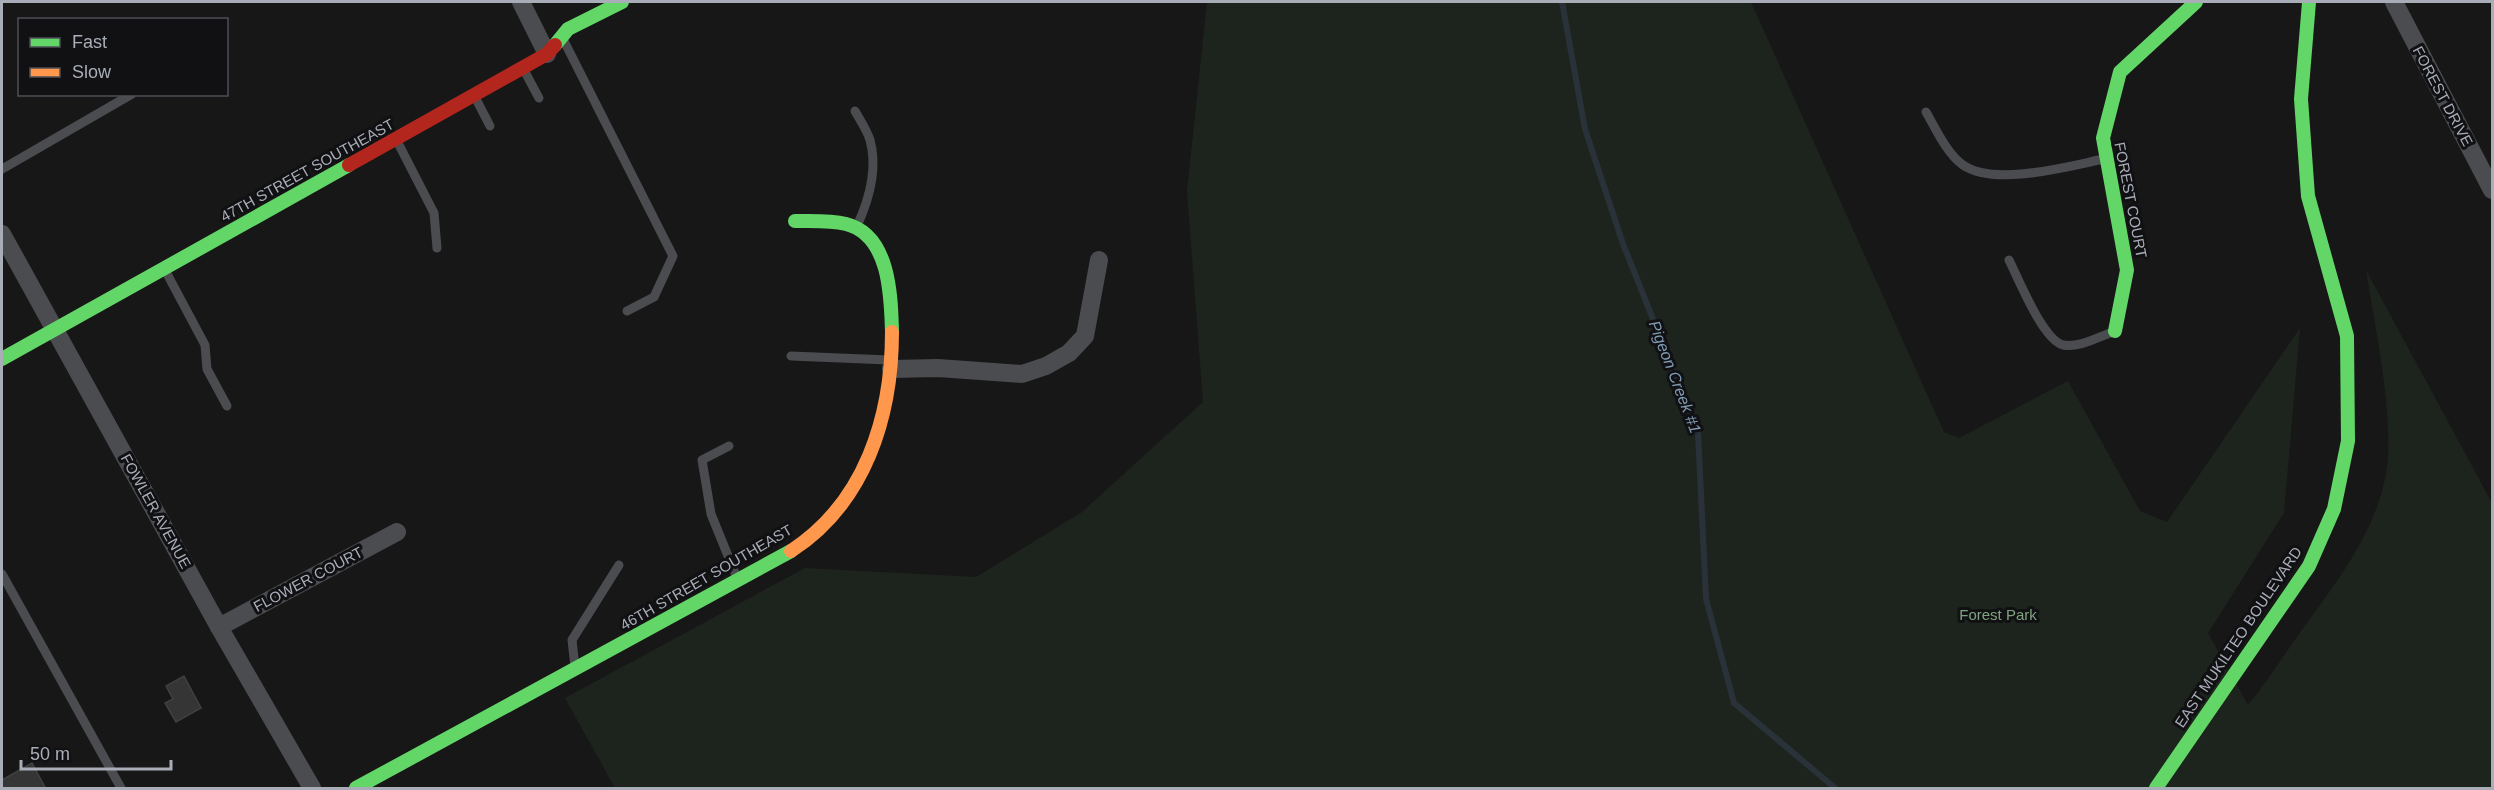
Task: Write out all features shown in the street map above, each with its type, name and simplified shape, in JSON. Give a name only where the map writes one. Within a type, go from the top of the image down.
[{"type":"street","points":[[521,2],[547,54]]},
{"type":"street","name":"47TH STREET SOUTHEAST","points":[[2,359],[523,68],[547,54],[563,38],[568,29],[622,2]]},
{"type":"street","name":"FOREST COURT","points":[[2115,331],[2127,270],[2103,138],[2120,72],[2196,2]]},
{"type":"street","name":"EAST MUKILTEO BOULEVARD","points":[[2156,789],[2308,566],[2334,509],[2348,441],[2347,336],[2308,196],[2301,99],[2309,2]]},
{"type":"street","name":"FOREST DRIVE","points":[[2394,2],[2493,190]]},
{"type":"street","points":[[795,221],[838,222],[857,226]]},
{"type":"street","name":"46TH STREET SOUTHEAST","points":[[363,787],[791,551],[825,525],[856,484],[877,431],[891,365],[890,320],[885,274],[880,253],[866,231],[857,226]]},
{"type":"street","name":"FOWLER AVENUE","points":[[2,234],[219,627],[312,789]]},
{"type":"street","points":[[891,365],[1022,374],[1046,366],[1069,353],[1084,336],[1099,260]]},
{"type":"street","name":"FLOWER COURT","points":[[219,627],[397,532]]},
{"type":"lane","points":[[563,38],[673,256],[654,297],[627,311]]},
{"type":"lane","points":[[523,68],[539,98]]},
{"type":"lane","points":[[474,95],[490,126]]},
{"type":"lane","points":[[2,169],[129,96]]},
{"type":"lane","points":[[855,111],[870,139],[873,168],[867,204],[857,226]]},
{"type":"lane","points":[[1926,112],[1950,151],[1962,165],[1977,172],[2000,175],[2052,169],[2107,158]]},
{"type":"lane","points":[[396,139],[434,213],[437,248]]},
{"type":"lane","points":[[2009,260],[2045,330],[2054,341],[2064,345],[2080,344],[2115,331]]},
{"type":"lane","points":[[164,268],[206,345],[207,369],[227,406]]},
{"type":"lane","points":[[791,356],[891,365]]},
{"type":"lane","points":[[729,447],[702,460],[711,514],[737,579]]},
{"type":"lane","points":[[575,669],[572,640],[619,565]]},
{"type":"lane","points":[[2,574],[121,789]]},
{"type":"green space","name":"Forest Park","points":[[1207,2],[1751,2],[1944,432],[1959,438],[2068,381],[2140,511],[2167,522],[2300,328],[2284,513],[2208,633],[2248,705],[2343,573],[2368,529],[2384,482],[2388,457],[2387,411],[2382,364],[2366,270],[2492,503],[2492,788],[615,788],[565,698],[805,568],[976,577],[1082,512],[1203,402],[1187,191]]},
{"type":"building","points":[[184,676],[201,708],[176,722],[165,703],[173,699],[166,686]]},
{"type":"building","points":[[32,763],[46,789],[2,789],[2,780]]},
{"type":"waterway","name":"Pigeon Creek #1","points":[[1562,2],[1585,129],[1623,244],[1698,432],[1706,599],[1734,703],[1835,788]]},
{"type":"traffic: fast","points":[[555,45],[568,29],[622,2]]},
{"type":"traffic: fast","points":[[2115,331],[2127,270],[2103,138],[2120,72],[2196,2]]},
{"type":"traffic: fast","points":[[2156,788],[2309,566],[2334,509],[2348,441],[2347,336],[2308,196],[2301,99],[2309,2]]},
{"type":"traffic: fast","points":[[2,359],[349,165]]},
{"type":"traffic: fast","points":[[795,221],[827,221],[846,224],[861,230],[872,240],[880,254],[889,285],[892,332]]},
{"type":"traffic: fast","points":[[356,788],[791,551]]},
{"type":"traffic: slow","points":[[791,551],[817,531],[838,508],[855,483],[869,455],[880,426],[887,395],[892,332]]},
{"type":"traffic: jam","points":[[349,165],[547,54],[555,45]]}]
